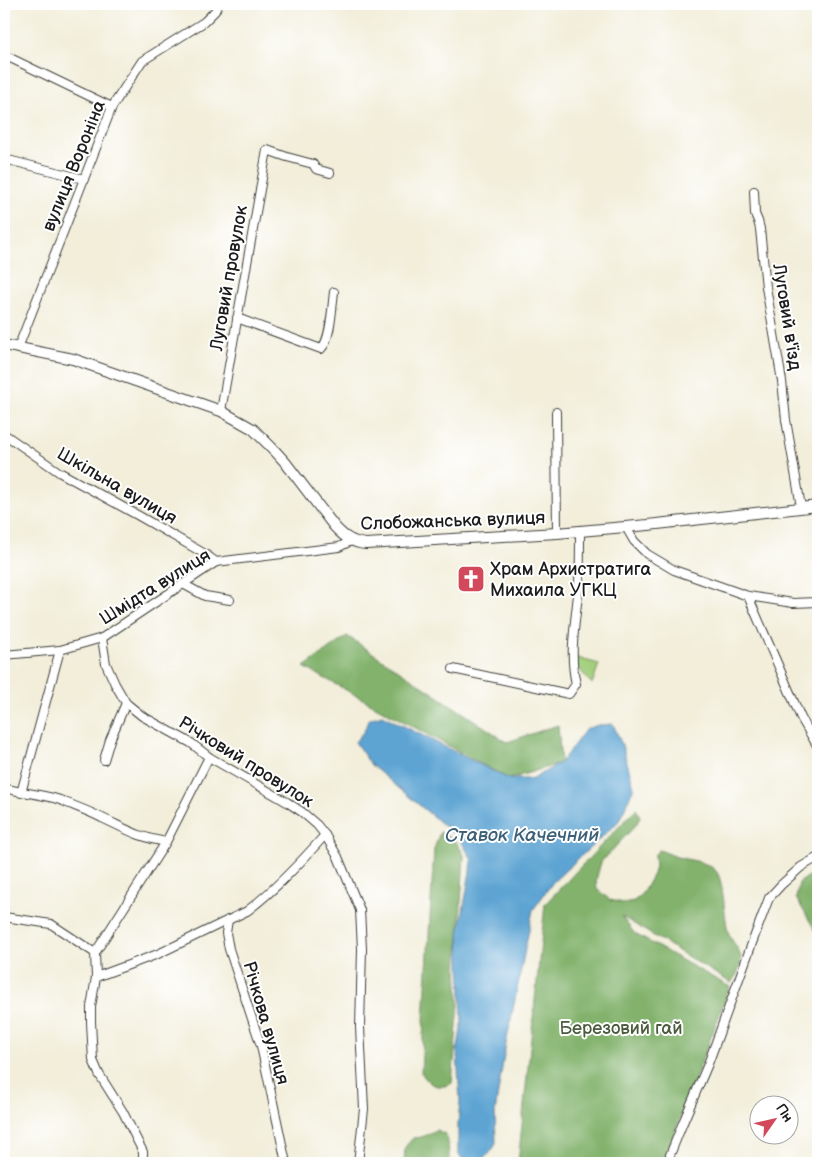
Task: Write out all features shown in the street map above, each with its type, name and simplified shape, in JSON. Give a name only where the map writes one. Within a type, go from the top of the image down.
[{"type":"street","name":"вулиця Вороніна","points":[[18,348],[112,107],[142,61],[204,22],[215,11],[218,4]]},
{"type":"street","points":[[4,55],[112,107]]},
{"type":"street","name":"Луговий провулок","points":[[221,411],[267,150],[287,158],[313,164],[316,169],[330,174]]},
{"type":"street","points":[[4,159],[84,179]]},
{"type":"street","name":"Луговий в'їзд","points":[[754,191],[755,214],[760,229],[766,287],[801,507]]},
{"type":"street","points":[[237,318],[321,349],[328,338],[334,292]]},
{"type":"street","name":"Слобожанська вулиця","points":[[4,345],[73,359],[221,411],[252,429],[276,451],[341,534],[351,541],[366,544],[557,533],[818,506]]},
{"type":"street","points":[[556,412],[557,533]]},
{"type":"street","name":"Шкільна вулиця","points":[[4,434],[58,472],[139,516],[216,562]]},
{"type":"street","points":[[626,527],[634,541],[646,554],[674,570],[748,596],[794,603],[818,602]]},
{"type":"street","points":[[453,669],[569,694],[576,684],[572,670],[572,653],[579,581],[580,531]]},
{"type":"street","name":"Шмідта вулиця","points":[[4,655],[60,650],[102,638],[216,562],[339,547],[351,541]]},
{"type":"street","points":[[183,584],[205,596],[230,600]]},
{"type":"street","points":[[748,596],[801,718],[818,747]]},
{"type":"street","name":"Річковий провулок","points":[[102,638],[106,664],[114,684],[126,703],[142,716],[192,743],[209,757],[287,802],[317,825],[338,858],[360,910],[362,949],[360,1027],[364,1109],[358,1163]]},
{"type":"street","points":[[21,793],[60,650]]},
{"type":"street","points":[[104,760],[110,740],[126,703]]},
{"type":"street","points":[[143,1163],[143,1152],[123,1112],[99,1074],[93,1060],[91,1014],[96,977],[95,953],[166,842],[209,757]]},
{"type":"street","points":[[4,788],[21,793],[58,799],[136,835],[166,842]]},
{"type":"street","points":[[96,977],[158,954],[247,911],[283,879],[325,835]]},
{"type":"street","points":[[669,1163],[670,1155],[708,1064],[770,898],[781,885],[802,867],[818,857]]},
{"type":"street","points":[[5,919],[51,924],[95,953]]},
{"type":"street","name":"Річкова вулиця","points":[[228,920],[226,933],[229,949],[261,1046],[286,1163]]},
{"type":"street","points":[[4,1162],[34,1163]]},
{"type":"green space","points":[[347,636],[507,742],[558,725],[561,763],[509,779],[304,667]]},
{"type":"green space","points":[[574,657],[599,664],[592,684],[575,664]]},
{"type":"green space","name":"Березовий гай","points":[[636,809],[640,817],[636,825],[601,862],[596,880],[597,889],[610,900],[623,903],[634,901],[643,892],[653,874],[655,866],[654,855],[659,850],[712,867],[721,882],[728,931],[741,958],[737,974],[731,983],[621,916],[635,934],[730,987],[663,1163],[518,1163],[545,904]]},
{"type":"green space","points":[[440,832],[455,840],[464,855],[457,968],[459,1004],[452,1083],[441,1086],[429,1082],[421,1072],[434,849]]},
{"type":"green space","points":[[809,876],[815,878],[818,882],[818,935],[796,898],[799,883]]},
{"type":"green space","points":[[436,1130],[445,1134],[449,1152],[449,1163],[404,1163],[405,1147],[413,1138],[422,1137]]},
{"type":"water","name":"Ставок Качечний","points":[[382,715],[509,779],[533,779],[561,762],[586,729],[598,725],[613,724],[622,745],[634,787],[619,821],[553,882],[533,910],[505,1049],[495,1112],[496,1143],[488,1155],[475,1162],[463,1161],[458,1152],[460,1101],[457,1053],[462,1023],[459,934],[472,860],[460,839],[371,765],[355,742],[364,731],[369,719]]},
{"type":"place","name":"Храм Архистратига Михаила УГКЦ","points":[[471,579]]}]
